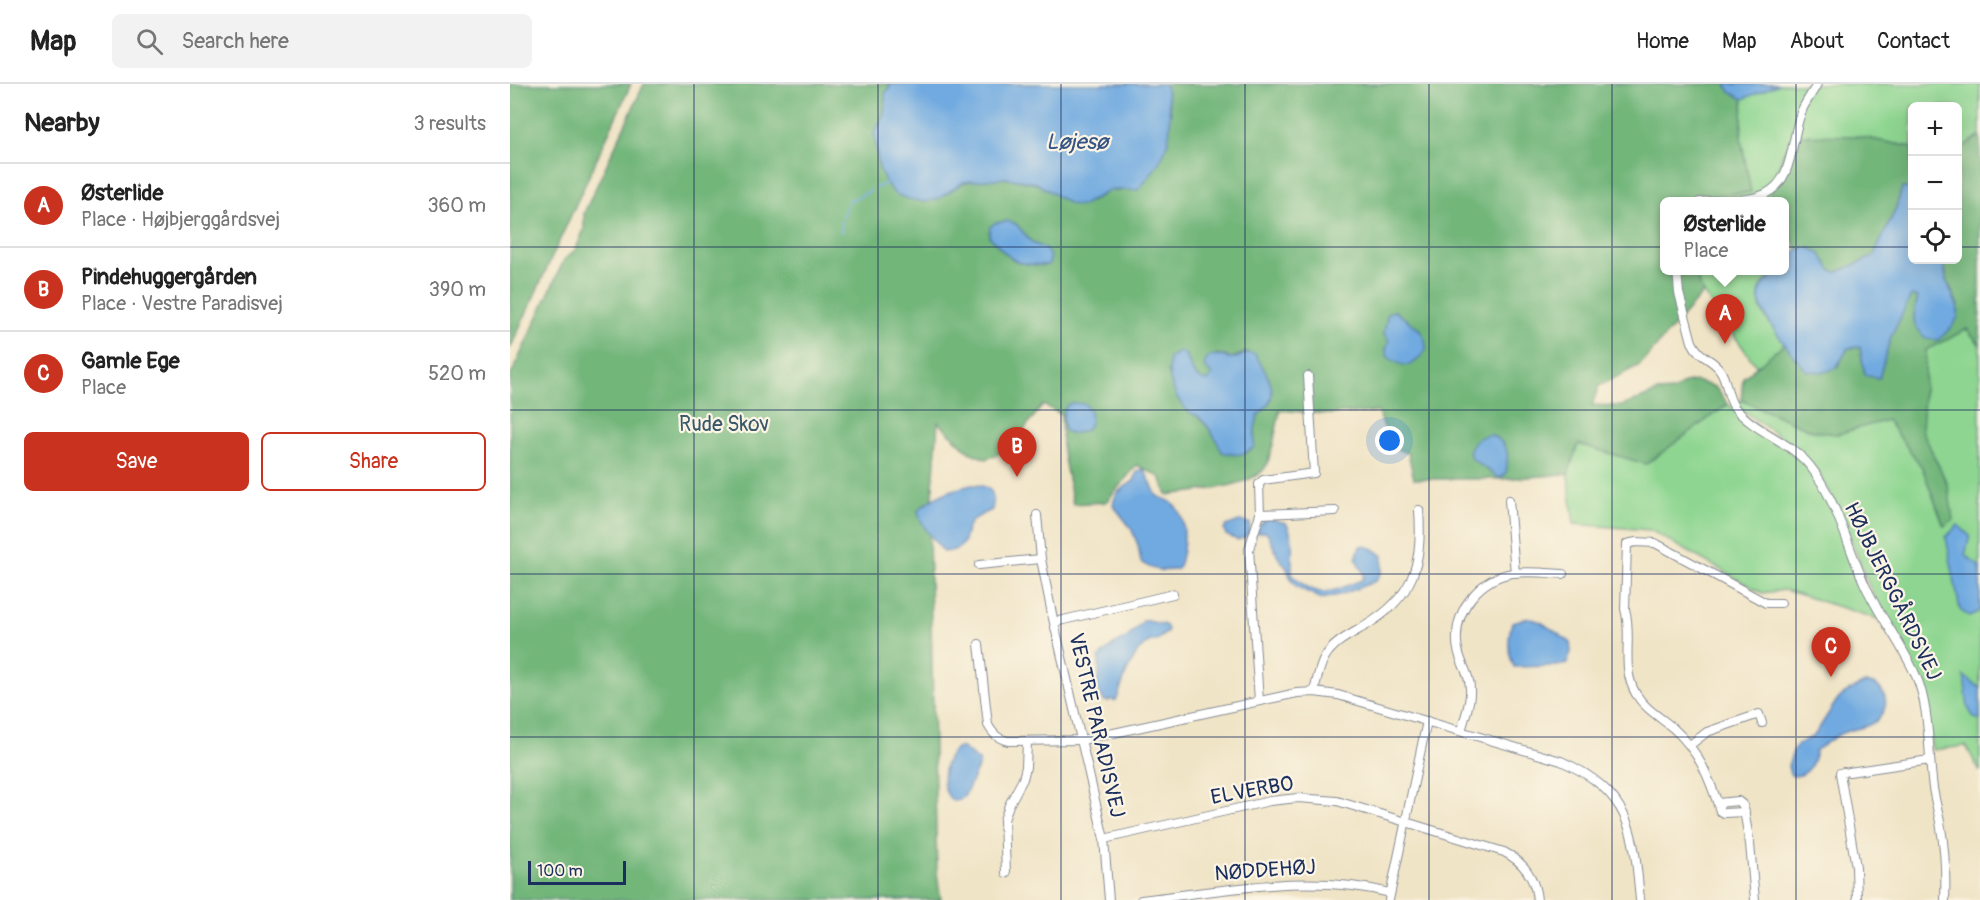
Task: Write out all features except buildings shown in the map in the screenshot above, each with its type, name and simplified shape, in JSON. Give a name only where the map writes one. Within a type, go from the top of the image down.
[{"type":"street","points":[[1756,197],[1774,189],[1779,183],[1786,170],[1803,108],[1817,84]]},
{"type":"street","name":"HØJBJERGGÅRDSVEJ","points":[[1677,275],[1685,320],[1695,350],[1720,370],[1734,408],[1797,453],[1817,475],[1841,523],[1865,585],[1917,677],[1923,697],[1944,857],[1945,900]]},
{"type":"street","points":[[1259,701],[1249,549],[1260,514],[1259,483],[1263,480],[1314,473],[1308,376]]},
{"type":"street","points":[[1509,500],[1515,573]]},
{"type":"street","points":[[1314,692],[1322,664],[1332,648],[1340,640],[1378,618],[1394,605],[1406,589],[1419,555],[1421,539],[1419,510]]},
{"type":"street","points":[[1260,514],[1335,511]]},
{"type":"street","name":"VESTRE PARADISVEJ","points":[[1037,515],[1041,560],[1104,839],[1109,900]]},
{"type":"street","points":[[1755,900],[1745,812],[1724,813],[1720,811],[1711,782],[1699,758],[1674,729],[1648,709],[1637,695],[1630,680],[1627,664],[1628,617],[1625,609],[1627,544],[1655,543],[1766,603],[1781,603]]},
{"type":"street","points":[[979,565],[1041,560]]},
{"type":"street","points":[[1461,730],[1471,691],[1469,678],[1459,656],[1456,642],[1462,613],[1470,599],[1479,588],[1496,578],[1515,573],[1563,574]]},
{"type":"street","points":[[1054,622],[1173,594]]},
{"type":"street","points":[[979,644],[988,725],[999,739],[1008,741],[1082,740],[1297,693],[1314,692],[1338,695],[1561,761],[1595,778],[1609,792],[1624,814],[1633,837],[1640,900]]},
{"type":"street","points":[[1690,745],[1707,732],[1759,714],[1762,723]]},
{"type":"street","points":[[1390,897],[1427,721]]},
{"type":"street","points":[[1006,873],[1004,819],[1023,779],[1028,742]]},
{"type":"street","points":[[1857,900],[1853,839],[1840,773],[1930,760]]},
{"type":"street","name":"ELVERBO","points":[[1104,839],[1270,801],[1298,798],[1337,801],[1517,858],[1531,876],[1536,888],[1537,900]]},
{"type":"street","name":"NØDDEHØJ","points":[[1141,900],[1290,884],[1352,885],[1390,897]]},
{"type":"green space","points":[[510,84],[631,84],[510,349]]},
{"type":"green space","name":"Rude Skov","points":[[644,84],[891,84],[886,93],[882,119],[874,133],[938,199],[966,182],[998,178],[1029,182],[1090,202],[1110,190],[1120,191],[1171,113],[1165,84],[1726,84],[1730,92],[1743,99],[1741,139],[1751,192],[1702,197],[1660,197],[1660,275],[1696,275],[1703,293],[1640,365],[1599,386],[1592,405],[1622,406],[1657,392],[1673,391],[1685,383],[1696,381],[1715,387],[1728,404],[1646,464],[1578,444],[1568,474],[1503,479],[1414,479],[1408,453],[1393,448],[1378,412],[1326,414],[1280,410],[1267,464],[1257,475],[1247,480],[1219,488],[1167,495],[1160,477],[1137,465],[1106,502],[1073,504],[1062,449],[1061,414],[1043,405],[1025,428],[1018,446],[986,459],[969,452],[938,422],[932,501],[924,504],[926,528],[929,534],[937,873],[941,900],[510,900],[510,377],[564,260],[576,249],[584,229],[584,213]],"holes":[[[1016,224],[1032,243],[1045,249],[1049,255],[1048,265],[1027,264],[1014,260],[989,236],[990,227]],[[1395,311],[1422,331],[1386,349],[1389,341],[1384,333],[1388,313]],[[1247,352],[1265,376],[1269,384],[1271,399],[1258,415],[1254,447],[1247,452],[1223,452],[1212,432],[1198,416],[1187,410],[1173,389],[1168,371],[1186,355],[1196,375],[1208,381],[1212,375],[1217,354],[1232,358]]]},
{"type":"green space","points":[[1726,84],[1980,84],[1980,136],[1962,147],[1962,102],[1908,102],[1908,146],[1856,136],[1783,153],[1771,197],[1701,197],[1751,192],[1741,139],[1743,100]]},
{"type":"green space","points":[[1799,135],[1856,136],[1908,146],[1908,189],[1902,188],[1895,210],[1873,257],[1838,272],[1831,271],[1813,252],[1798,250],[1789,234],[1789,197],[1770,197],[1783,153]]},
{"type":"green space","points":[[1980,136],[1980,345],[1967,329],[1926,350],[1922,430],[1948,486],[1953,520],[1944,526],[1922,467],[1887,420],[1837,434],[1813,431],[1741,400],[1743,378],[1785,343],[1796,360],[1837,368],[1848,348],[1860,347],[1865,375],[1879,377],[1890,339],[1911,295],[1918,297],[1914,317],[1958,305],[1947,279],[1944,264],[1962,264],[1962,147]]},
{"type":"green space","points":[[1696,275],[1773,275],[1764,283],[1760,291],[1760,307],[1785,343],[1757,367],[1703,293]]},
{"type":"green space","points":[[1967,329],[1980,345],[1980,772],[1966,746],[1932,750],[1926,695],[1869,586],[1844,522],[1818,472],[1799,450],[1736,406],[1741,400],[1813,431],[1837,434],[1887,420],[1922,467],[1944,526],[1948,486],[1922,430],[1926,349]]},
{"type":"green space","points":[[1728,404],[1805,464],[1817,481],[1836,519],[1878,619],[1785,590],[1762,593],[1650,530],[1574,524],[1568,474],[1578,444],[1646,464]]},
{"type":"water","name":"Løjesø","points":[[891,84],[1165,84],[1170,116],[1168,141],[1158,164],[1138,190],[1110,190],[1081,206],[1070,204],[1036,183],[1006,178],[964,182],[938,199],[925,202],[909,199],[895,194],[886,183],[879,168],[874,133],[883,118],[885,94]]},
{"type":"water","points":[[1726,84],[1779,84],[1743,99],[1730,92]]},
{"type":"water","points":[[1902,188],[1908,189],[1908,264],[1944,264],[1946,278],[1957,305],[1958,317],[1955,323],[1938,340],[1926,339],[1914,320],[1918,297],[1911,296],[1890,339],[1879,378],[1865,375],[1860,347],[1848,348],[1840,362],[1829,371],[1807,371],[1778,335],[1764,313],[1759,296],[1761,288],[1774,275],[1789,275],[1789,258],[1800,249],[1816,251],[1823,257],[1831,271],[1838,272],[1873,257],[1895,211]]},
{"type":"water","points":[[1007,221],[1016,224],[1032,243],[1045,249],[1049,254],[1048,265],[1027,264],[1014,260],[989,236],[990,227],[995,223]]},
{"type":"water","points":[[1395,311],[1416,327],[1423,336],[1426,350],[1413,364],[1400,364],[1388,357],[1386,349],[1389,341],[1384,333],[1388,313]]},
{"type":"water","points":[[1181,351],[1193,373],[1208,381],[1212,375],[1204,366],[1209,357],[1215,355],[1235,358],[1255,354],[1269,378],[1272,393],[1266,408],[1258,415],[1254,447],[1239,454],[1222,452],[1206,425],[1182,405],[1172,386],[1169,365],[1169,358]]},
{"type":"water","points":[[1085,404],[1090,411],[1091,422],[1086,430],[1071,433],[1064,430],[1063,413],[1067,405]]},
{"type":"water","points":[[1491,435],[1502,443],[1507,451],[1506,474],[1499,478],[1471,458],[1469,451],[1477,439]]},
{"type":"water","points":[[1144,469],[1157,496],[1171,502],[1181,515],[1184,543],[1178,569],[1158,570],[1141,562],[1138,545],[1131,528],[1113,505],[1118,493],[1134,481],[1137,472]]},
{"type":"water","points":[[972,485],[983,486],[990,490],[993,498],[992,510],[971,522],[962,545],[944,552],[925,528],[918,511],[929,501],[943,494]]},
{"type":"water","points":[[1267,518],[1286,523],[1292,542],[1292,575],[1310,588],[1318,591],[1333,591],[1362,580],[1364,575],[1356,559],[1360,546],[1370,547],[1383,556],[1382,571],[1376,581],[1343,594],[1322,599],[1297,587],[1278,557],[1268,534],[1257,533],[1260,525]]},
{"type":"water","points":[[1239,521],[1250,523],[1246,537],[1237,540],[1226,535],[1224,530],[1226,526]]},
{"type":"water","points":[[1958,525],[1970,536],[1965,555],[1980,567],[1980,610],[1970,617],[1960,610],[1946,537]]},
{"type":"water","points":[[1529,618],[1541,622],[1570,642],[1571,652],[1567,664],[1514,667],[1509,645],[1512,622]]},
{"type":"water","points":[[1144,620],[1165,625],[1167,632],[1138,651],[1126,673],[1117,699],[1104,701],[1096,685],[1099,677],[1099,657],[1128,637]]},
{"type":"water","points":[[1964,676],[1980,688],[1980,720],[1974,718],[1968,708]]},
{"type":"water","points":[[1865,683],[1878,686],[1882,692],[1886,702],[1882,714],[1872,724],[1840,734],[1816,750],[1812,764],[1803,774],[1793,776],[1790,774],[1788,766],[1798,744],[1814,736],[1837,700],[1850,690]]},
{"type":"water","points":[[960,747],[979,760],[979,765],[965,795],[960,800],[953,801],[945,789],[944,772],[949,757]]},
{"type":"waterway","points":[[876,188],[886,183]]},
{"type":"waterway","points":[[843,217],[849,201],[870,191]]},
{"type":"waterway","points":[[841,221],[841,232]]},
{"type":"place","name":"Østerlide","points":[[1725,344]]},
{"type":"place","name":"Pindehuggergården","points":[[1017,477]]},
{"type":"place","name":"Gamle Ege","points":[[1831,677]]}]
